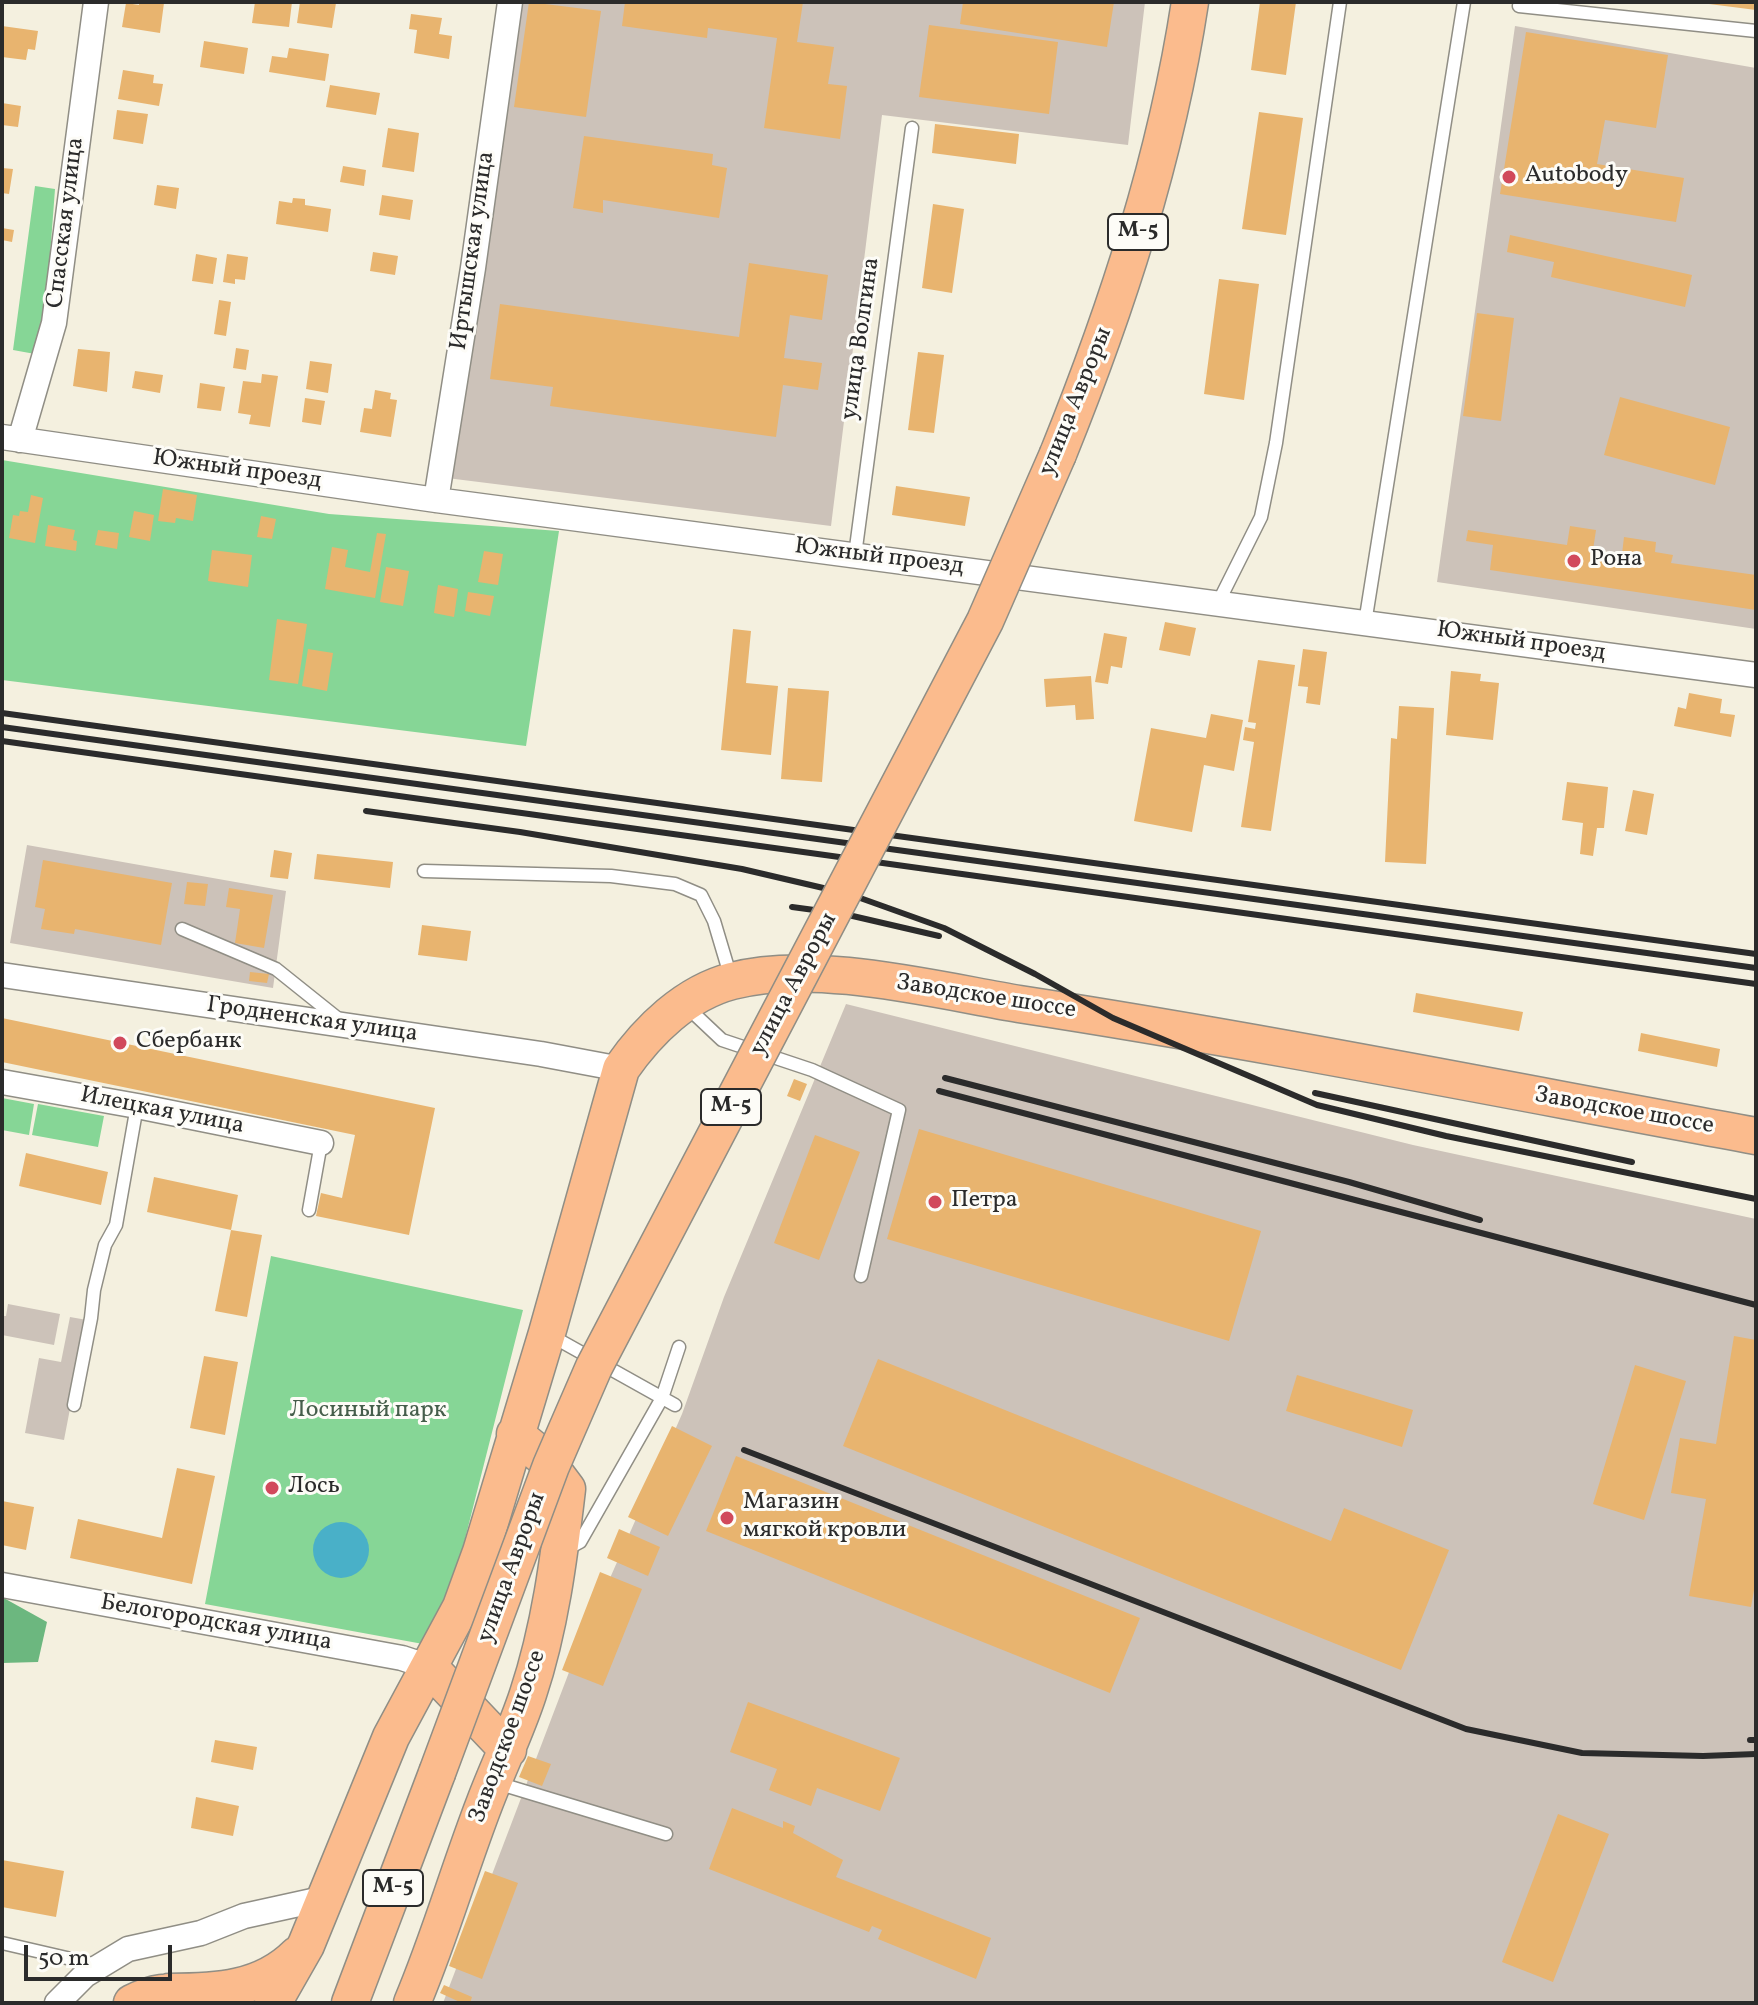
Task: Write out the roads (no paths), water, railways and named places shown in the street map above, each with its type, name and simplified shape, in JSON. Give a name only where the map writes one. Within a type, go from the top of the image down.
[{"type":"main road","name":"улица Авроры","points":[[350,2003],[551,1466],[594,1367],[985,621],[1058,454],[1118,298],[1139,228],[1159,157],[1190,2]]},
{"type":"main road","name":"Заводское шоссе","points":[[273,2003],[306,1945],[391,1737],[461,1607],[481,1552],[547,1333],[621,1069],[634,1050],[682,1002],[732,981],[763,976],[834,974],[1113,1018],[1756,1136]]},
{"type":"main road","name":"Заводское шоссе","points":[[412,2003],[437,1944],[529,1693],[543,1644],[567,1489],[543,1457],[515,1434]]},
{"type":"main road","points":[[429,1667],[501,1766]]},
{"type":"main road","name":"Заводское шоссе","points":[[132,2003],[146,1996],[169,1992],[238,1988],[261,1980],[292,1959],[306,1945]]},
{"type":"main road","points":[[169,1992],[187,1994],[207,2003]]},
{"type":"street","name":"Спасская улица","points":[[11,438],[54,323],[96,2]]},
{"type":"street","name":"Иртышская улица","points":[[436,500],[473,268],[510,2]]},
{"type":"street","name":"Южный проезд","points":[[11,438],[436,500],[1756,675]]},
{"type":"street","name":"Гродненская улица","points":[[2,975],[621,1069]]},
{"type":"street","name":"Илецкая улица","points":[[2,1082],[321,1143]]},
{"type":"street","name":"Белогородская улица","points":[[2,1585],[402,1658],[429,1667]]},
{"type":"street","points":[[57,2003],[85,1975],[128,1949],[201,1933],[244,1916],[326,1898]]},
{"type":"lane","points":[[1218,603],[1261,517],[1276,443],[1340,2]]},
{"type":"lane","points":[[1365,623],[1464,2]]},
{"type":"lane","points":[[1520,2],[1519,6],[1756,31]]},
{"type":"lane","name":"улица Волгина","points":[[855,555],[912,128]]},
{"type":"lane","points":[[424,871],[611,876],[675,884],[701,895],[714,921],[732,981]]},
{"type":"lane","points":[[182,929],[276,969],[347,1026]]},
{"type":"lane","points":[[682,1002],[722,1040],[812,1070],[899,1110],[861,1276]]},
{"type":"lane","points":[[74,1405],[94,1290],[105,1245],[116,1225],[137,1106]]},
{"type":"lane","points":[[309,1210],[321,1143]]},
{"type":"lane","points":[[547,1333],[675,1405]]},
{"type":"lane","points":[[559,1553],[580,1542],[662,1398],[679,1347]]},
{"type":"lane","points":[[501,1766],[666,1834]]},
{"type":"lane","points":[[2,1943],[100,1966]]},
{"type":"water","points":[[341,1522],[361,1530],[369,1550],[361,1570],[341,1578],[321,1570],[313,1550],[321,1530]]},
{"type":"railway","points":[[2,713],[1756,954]]},
{"type":"railway","points":[[2,727],[1756,968]]},
{"type":"railway","points":[[2,741],[1756,984]]},
{"type":"railway","points":[[366,811],[520,832],[742,869],[849,894],[944,928],[1113,1018],[1317,1105],[1446,1136],[1756,1199]]},
{"type":"railway","points":[[792,907],[844,914],[939,936]]},
{"type":"railway","points":[[945,1078],[1349,1182],[1480,1220]]},
{"type":"railway","points":[[939,1091],[1756,1305]]},
{"type":"railway","points":[[1315,1093],[1632,1162]]},
{"type":"railway","points":[[744,1450],[1466,1729],[1582,1753],[1756,1754]]},
{"type":"railway","points":[[1750,1740],[1756,1740]]},
{"type":"place","name":"Autobody","points":[[1509,177]]},
{"type":"place","name":"Рона","points":[[1574,561]]},
{"type":"place","name":"Сбербанк","points":[[120,1043]]},
{"type":"place","name":"Петра","points":[[935,1202]]},
{"type":"place","name":"Лось","points":[[272,1488]]},
{"type":"place","name":"Магазин мягкой кровли","points":[[727,1518]]},
{"type":"park label","name":"Лосиный парк","points":[[368,1412]]}]
